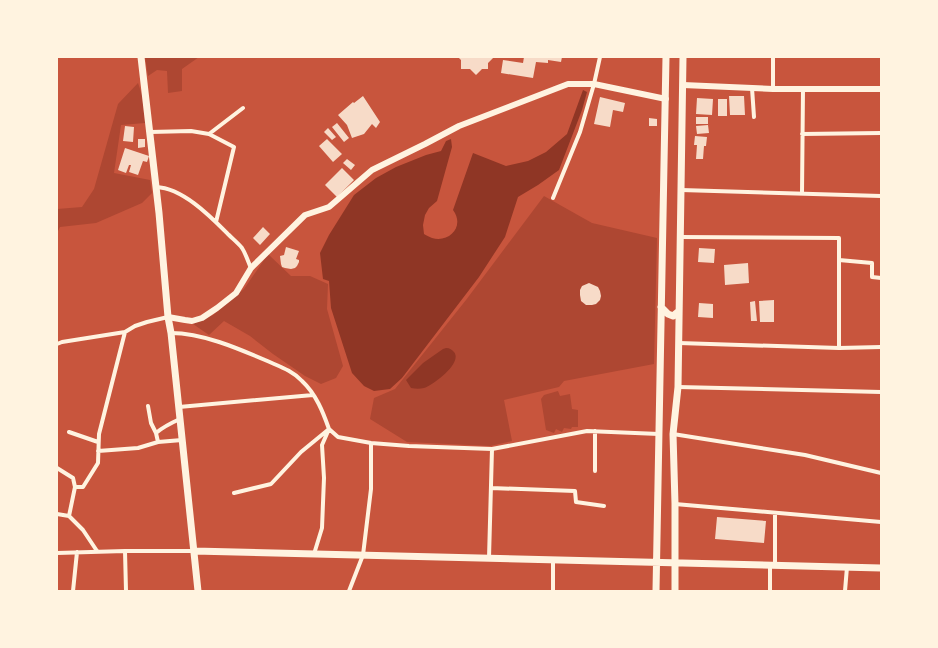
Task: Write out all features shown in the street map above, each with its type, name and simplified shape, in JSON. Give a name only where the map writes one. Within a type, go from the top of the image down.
[{"type":"main road","points":[[141,57],[159,213],[168,317],[171,333],[198,591]]},
{"type":"main road","points":[[656,591],[666,57]]},
{"type":"main road","points":[[675,591],[676,563],[673,434],[678,387],[683,57]]},
{"type":"main road","points":[[661,307],[668,314],[673,316],[679,311]]},
{"type":"main road","points":[[194,551],[881,568]]},
{"type":"street","points":[[553,198],[580,132],[600,57]]},
{"type":"street","points":[[773,57],[773,89]]},
{"type":"street","points":[[57,344],[125,332],[135,326],[168,317],[192,321],[202,318],[236,293],[250,268],[305,215],[329,207],[372,170],[459,126],[568,84],[594,84],[666,99]]},
{"type":"street","points":[[683,86],[773,89],[881,89]]},
{"type":"street","points":[[752,88],[754,116]]},
{"type":"street","points":[[802,193],[803,89]]},
{"type":"street","points":[[209,134],[243,108]]},
{"type":"street","points":[[150,132],[191,131],[209,134],[234,148],[216,222]]},
{"type":"street","points":[[802,134],[881,133]]},
{"type":"street","points":[[155,187],[163,188],[180,195],[194,204],[216,222],[242,248],[250,268]]},
{"type":"street","points":[[681,190],[881,196]]},
{"type":"street","points":[[680,236],[839,238],[839,348]]},
{"type":"street","points":[[838,260],[872,263],[872,277],[881,278]]},
{"type":"street","points":[[75,487],[83,487],[98,464],[99,434],[125,332]]},
{"type":"street","points":[[171,333],[182,333],[200,337],[249,353],[291,372],[305,384],[313,395],[323,412],[329,429],[338,437],[371,443],[409,446],[492,449],[587,431],[659,434]]},
{"type":"street","points":[[679,343],[839,348],[881,347]]},
{"type":"street","points":[[678,387],[881,392]]},
{"type":"street","points":[[179,407],[313,395]]},
{"type":"street","points":[[148,406],[151,423],[156,433],[158,442]]},
{"type":"street","points":[[156,433],[169,423],[180,419]]},
{"type":"street","points":[[234,494],[271,484],[301,452],[329,429]]},
{"type":"street","points":[[314,554],[322,528],[324,478],[322,445],[329,429]]},
{"type":"street","points":[[69,432],[98,442]]},
{"type":"street","points":[[595,432],[595,471]]},
{"type":"street","points":[[673,434],[806,455],[881,473]]},
{"type":"street","points":[[98,452],[138,448],[158,442],[182,440]]},
{"type":"street","points":[[349,591],[363,555],[371,489],[371,443]]},
{"type":"street","points":[[489,558],[492,449]]},
{"type":"street","points":[[57,468],[74,478],[75,487],[69,516]]},
{"type":"street","points":[[491,488],[575,491],[576,502],[604,506]]},
{"type":"street","points":[[675,504],[881,522]]},
{"type":"street","points":[[770,591],[773,565],[775,513]]},
{"type":"street","points":[[57,514],[69,516],[83,530],[97,551]]},
{"type":"street","points":[[57,553],[97,551],[194,551]]},
{"type":"street","points":[[125,551],[126,591]]},
{"type":"street","points":[[73,591],[77,552]]},
{"type":"street","points":[[553,560],[553,591]]},
{"type":"street","points":[[845,591],[847,567]]},
{"type":"shaded area","points":[[145,57],[199,57],[182,69],[182,91],[168,93],[167,71],[157,70],[148,76]]},
{"type":"shaded area","points":[[138,83],[142,95],[145,123],[121,125],[114,173],[150,180],[152,193],[142,203],[96,223],[60,227],[57,233],[57,209],[82,207],[94,189],[118,104]]},
{"type":"shaded area","points":[[583,90],[587,92],[582,110],[559,170],[518,197],[505,237],[479,277],[402,378],[390,389],[374,391],[364,386],[352,373],[331,308],[329,281],[323,279],[320,253],[329,235],[354,195],[376,178],[396,167],[426,155],[441,151],[446,141],[451,139],[452,147],[437,201],[429,208],[425,215],[423,225],[424,234],[432,238],[439,239],[450,236],[454,232],[457,222],[453,210],[473,153],[506,166],[528,161],[546,152],[567,134]]},
{"type":"shaded area","points":[[544,196],[592,223],[657,238],[654,364],[564,381],[559,387],[504,400],[512,441],[490,446],[407,442],[370,419],[374,398],[395,389],[466,300]]},
{"type":"shaded area","points":[[268,254],[291,276],[310,276],[328,284],[327,309],[343,366],[336,378],[321,384],[305,376],[250,336],[224,321],[209,335],[193,324],[213,315],[244,289]]},
{"type":"shaded area","points":[[446,348],[454,352],[456,357],[446,373],[424,388],[411,388],[406,380],[423,363]]},
{"type":"shaded area","points":[[558,391],[560,396],[570,394],[572,409],[578,410],[578,427],[572,427],[571,429],[564,428],[562,432],[556,429],[554,433],[546,430],[541,399],[544,395]]},
{"type":"building","points":[[458,57],[494,57],[488,63],[488,69],[482,69],[476,75],[470,69],[461,69],[461,60]]},
{"type":"building","points":[[524,57],[562,57],[561,62],[548,60],[548,63],[536,62],[533,78],[501,73],[503,60],[523,63]]},
{"type":"building","points":[[363,96],[380,122],[376,128],[372,124],[364,134],[352,138],[347,125],[338,115],[353,102],[354,103]]},
{"type":"building","points":[[729,96],[744,96],[745,115],[730,115]]},
{"type":"building","points":[[600,97],[625,103],[623,112],[613,110],[610,127],[594,124]]},
{"type":"building","points":[[697,98],[713,99],[712,115],[696,114]]},
{"type":"building","points":[[718,99],[727,99],[727,116],[718,116]]},
{"type":"building","points":[[696,117],[708,117],[708,124],[696,124]]},
{"type":"building","points":[[649,118],[657,119],[657,126],[649,126]]},
{"type":"building","points":[[337,123],[349,138],[344,142],[332,127]]},
{"type":"building","points":[[708,125],[709,133],[697,134],[696,126]]},
{"type":"building","points":[[125,126],[134,127],[133,142],[123,141]]},
{"type":"building","points":[[328,128],[336,137],[332,140],[324,132]]},
{"type":"building","points":[[695,136],[707,137],[706,146],[704,146],[703,159],[696,159],[697,145],[694,145]]},
{"type":"building","points":[[138,139],[145,139],[145,147],[138,148]]},
{"type":"building","points":[[327,139],[342,154],[333,162],[319,146]]},
{"type":"building","points":[[125,148],[149,156],[147,162],[143,161],[138,175],[129,172],[131,165],[129,165],[126,173],[118,170]]},
{"type":"building","points":[[347,159],[355,165],[351,170],[343,163]]},
{"type":"building","points":[[342,168],[354,180],[337,197],[325,185]]},
{"type":"building","points":[[263,227],[270,234],[260,245],[253,238]]},
{"type":"building","points":[[286,247],[299,251],[296,259],[299,260],[299,262],[295,268],[291,269],[282,267],[280,256],[284,255]]},
{"type":"building","points":[[699,248],[715,249],[714,263],[698,262]]},
{"type":"building","points":[[748,263],[749,283],[725,285],[724,265]]},
{"type":"building","points":[[589,283],[598,287],[601,296],[600,300],[596,304],[586,305],[581,301],[580,290],[582,286]]},
{"type":"building","points":[[774,300],[774,322],[760,322],[759,301]]},
{"type":"building","points":[[755,301],[757,321],[751,321],[750,302]]},
{"type":"building","points":[[699,303],[713,304],[713,318],[698,317]]},
{"type":"building","points":[[717,517],[766,521],[764,543],[715,539]]}]
